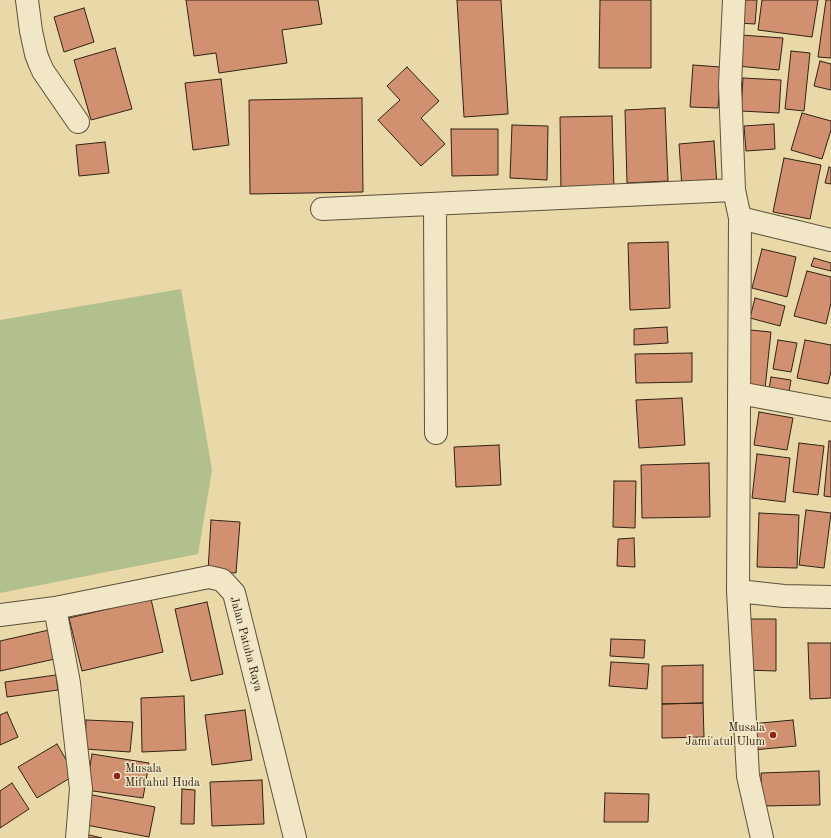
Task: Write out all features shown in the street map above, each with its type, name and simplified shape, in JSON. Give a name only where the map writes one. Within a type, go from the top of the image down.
[{"type":"street","points":[[27,0],[31,31],[39,62],[78,122]]},
{"type":"street","points":[[734,0],[730,85],[734,190],[740,218],[738,591],[748,776],[762,838]]},
{"type":"street","points":[[322,209],[734,190]]},
{"type":"street","points":[[435,204],[436,433]]},
{"type":"street","points":[[740,218],[831,240]]},
{"type":"street","points":[[739,393],[831,410]]},
{"type":"street","name":"Jalan Patuha Raya","points":[[0,615],[55,608],[209,577],[222,580],[234,593],[295,838]]},
{"type":"street","points":[[738,591],[784,596],[831,597]]},
{"type":"street","points":[[55,608],[69,683],[81,789],[77,838]]},
{"type":"green space","points":[[181,289],[212,470],[198,554],[0,593],[0,320]]},
{"type":"building","points":[[186,0],[318,0],[322,24],[282,30],[287,63],[219,73],[216,53],[194,56]]},
{"type":"building","points":[[457,0],[501,0],[508,114],[464,117]]},
{"type":"building","points":[[600,0],[651,0],[651,68],[599,68]]},
{"type":"building","points":[[740,0],[757,0],[755,24],[738,23]]},
{"type":"building","points":[[762,0],[818,0],[812,37],[758,30]]},
{"type":"building","points":[[826,0],[831,0],[831,58],[818,57]]},
{"type":"building","points":[[84,8],[94,42],[64,52],[54,17]]},
{"type":"building","points":[[741,35],[783,38],[779,70],[737,66]]},
{"type":"building","points":[[115,48],[132,109],[91,120],[74,60]]},
{"type":"building","points":[[791,51],[810,53],[804,111],[785,109]]},
{"type":"building","points":[[820,61],[831,64],[831,90],[814,86]]},
{"type":"building","points":[[693,65],[721,67],[718,108],[690,107]]},
{"type":"building","points":[[407,67],[439,101],[421,118],[445,144],[421,166],[378,120],[400,100],[387,86]]},
{"type":"building","points":[[743,78],[781,80],[779,113],[741,111]]},
{"type":"building","points":[[221,79],[229,145],[193,150],[185,83]]},
{"type":"building","points":[[362,98],[363,192],[250,194],[249,100]]},
{"type":"building","points":[[665,108],[668,181],[627,183],[625,110]]},
{"type":"building","points":[[802,113],[831,121],[831,130],[822,159],[791,150]]},
{"type":"building","points":[[612,116],[614,191],[561,192],[560,117]]},
{"type":"building","points":[[774,124],[775,149],[746,151],[744,126]]},
{"type":"building","points":[[512,125],[548,126],[547,180],[510,178]]},
{"type":"building","points":[[451,129],[498,129],[498,175],[452,176]]},
{"type":"building","points":[[714,141],[717,186],[682,188],[679,144]]},
{"type":"building","points":[[105,142],[109,173],[79,176],[76,145]]},
{"type":"building","points":[[784,158],[821,165],[810,219],[773,212]]},
{"type":"building","points":[[829,167],[831,168],[831,184],[825,183]]},
{"type":"building","points":[[668,242],[670,308],[630,310],[628,243]]},
{"type":"building","points":[[762,249],[796,257],[787,297],[752,288]]},
{"type":"building","points":[[814,258],[831,263],[831,271],[811,266]]},
{"type":"building","points":[[807,271],[831,277],[831,303],[826,324],[794,316]]},
{"type":"building","points":[[755,298],[785,306],[780,326],[750,318]]},
{"type":"building","points":[[667,327],[668,343],[634,345],[634,329]]},
{"type":"building","points":[[750,330],[771,332],[765,389],[744,386]]},
{"type":"building","points":[[778,340],[797,343],[791,372],[773,369]]},
{"type":"building","points":[[805,340],[831,345],[831,371],[828,384],[797,378]]},
{"type":"building","points":[[692,353],[692,382],[636,383],[635,354]]},
{"type":"building","points":[[771,377],[791,380],[789,392],[769,389]]},
{"type":"building","points":[[682,398],[685,445],[639,448],[636,400]]},
{"type":"building","points":[[759,412],[793,418],[787,450],[754,445]]},
{"type":"building","points":[[829,441],[831,441],[831,497],[824,496]]},
{"type":"building","points":[[799,443],[824,446],[818,495],[793,492]]},
{"type":"building","points":[[499,445],[501,485],[456,487],[454,447]]},
{"type":"building","points":[[757,454],[790,458],[785,502],[752,498]]},
{"type":"building","points":[[709,463],[710,517],[642,518],[641,465]]},
{"type":"building","points":[[614,481],[636,481],[635,528],[613,527]]},
{"type":"building","points":[[806,510],[831,513],[824,568],[799,565]]},
{"type":"building","points":[[759,513],[799,515],[797,568],[757,567]]},
{"type":"building","points":[[211,520],[240,522],[236,573],[208,571]]},
{"type":"building","points":[[634,538],[635,567],[617,566],[618,539]]},
{"type":"building","points":[[151,599],[163,652],[82,671],[69,618]]},
{"type":"building","points":[[207,602],[223,674],[191,681],[175,609]]},
{"type":"building","points":[[743,619],[776,619],[776,671],[743,670]]},
{"type":"building","points":[[49,630],[55,659],[0,671],[0,641]]},
{"type":"building","points":[[611,639],[645,640],[644,658],[610,656]]},
{"type":"building","points":[[808,643],[831,643],[831,698],[810,699]]},
{"type":"building","points":[[611,662],[649,664],[647,689],[609,686]]},
{"type":"building","points":[[703,665],[703,703],[662,704],[662,666]]},
{"type":"building","points":[[56,675],[58,690],[7,697],[5,682]]},
{"type":"building","points":[[184,696],[186,750],[142,752],[141,698]]},
{"type":"building","points":[[703,703],[704,737],[662,738],[662,704]]},
{"type":"building","points":[[245,710],[252,760],[212,765],[205,715]]},
{"type":"building","points":[[7,712],[18,737],[0,745],[0,715]]},
{"type":"building","points":[[86,720],[133,722],[130,752],[85,749]]},
{"type":"building","name":"Musala Jami'atul Ulum","points":[[793,720],[796,746],[753,750],[750,724]]},
{"type":"building","points":[[57,744],[75,775],[37,798],[18,767]]},
{"type":"building","name":"Musala Miftahul Huda","points":[[92,754],[149,763],[143,798],[86,790]]},
{"type":"building","points":[[819,771],[820,805],[762,806],[761,773]]},
{"type":"building","points":[[262,780],[264,824],[212,826],[210,782]]},
{"type":"building","points":[[12,783],[29,809],[0,828],[0,791]]},
{"type":"building","points":[[182,789],[195,790],[194,824],[181,824]]},
{"type":"building","points":[[605,793],[649,794],[648,822],[604,822]]},
{"type":"building","points":[[87,794],[155,807],[149,837],[81,824]]},
{"type":"building","points":[[85,834],[102,838],[84,838]]},
{"type":"place","name":"Musala Jami'atul Ulum","points":[[773,735]]},
{"type":"place","name":"Musala Miftahul Huda","points":[[117,776]]}]
